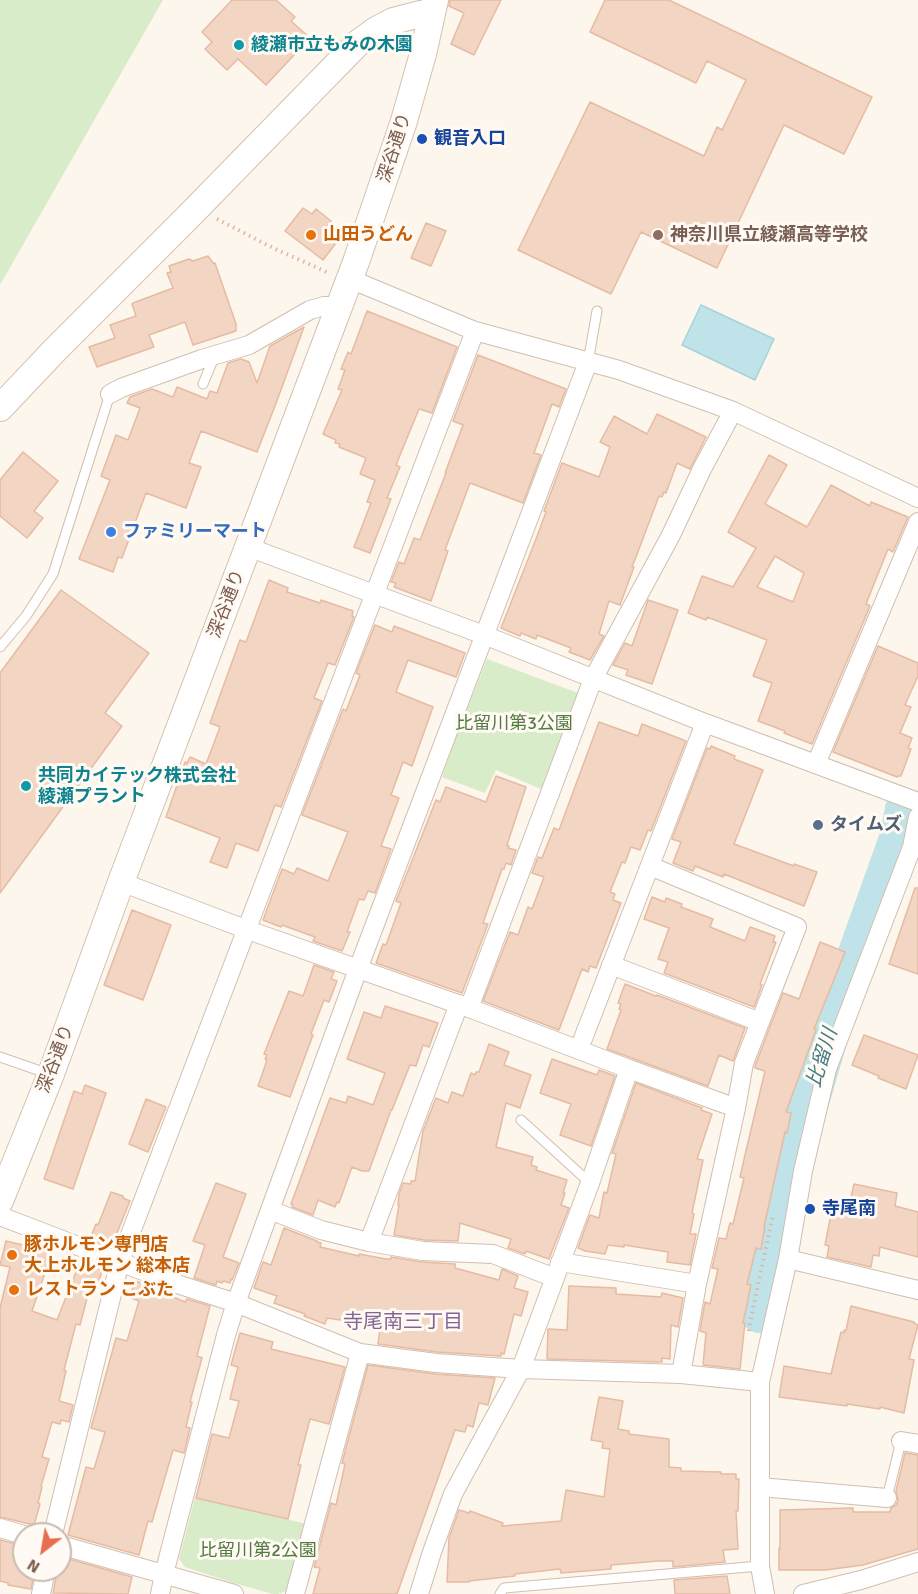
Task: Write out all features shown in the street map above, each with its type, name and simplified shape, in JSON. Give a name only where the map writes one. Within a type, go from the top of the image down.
[{"type":"street","name":"深谷通り","points":[[0,1201],[6,1169],[51,1074],[121,882],[350,279],[404,121],[434,6]]},
{"type":"street","points":[[0,408],[358,43],[393,21],[434,6]]},
{"type":"street","points":[[350,279],[475,332],[637,375],[733,411],[918,498]]},
{"type":"street","points":[[110,393],[249,345],[310,310],[324,306],[340,306]]},
{"type":"street","points":[[56,1522],[120,1262],[475,332]]},
{"type":"street","points":[[160,1594],[226,1335],[236,1304],[358,969],[588,362]]},
{"type":"street","points":[[369,1242],[593,678],[671,536],[702,469],[733,411]]},
{"type":"street","points":[[816,764],[918,522]]},
{"type":"street","points":[[248,548],[484,635],[705,723],[918,802]]},
{"type":"street","points":[[579,1049],[705,723]]},
{"type":"street","points":[[765,1594],[760,1566],[760,1382],[788,1258],[803,1171],[827,1069],[915,848],[918,817]]},
{"type":"street","points":[[650,866],[796,927],[744,1063],[697,1284],[681,1374]]},
{"type":"street","points":[[121,882],[248,930],[464,1006],[736,1108]]},
{"type":"street","points":[[611,965],[760,1022]]},
{"type":"street","points":[[419,1594],[453,1494],[521,1369],[590,1183],[629,1069]]},
{"type":"street","points":[[270,1210],[321,1230],[369,1242],[423,1251],[493,1254],[557,1270],[697,1284]]},
{"type":"street","points":[[0,1216],[360,1353],[436,1363],[521,1369],[681,1374],[760,1382]]},
{"type":"street","points":[[788,1258],[918,1290]]},
{"type":"street","points":[[294,1594],[360,1353]]},
{"type":"street","points":[[760,1487],[887,1498]]},
{"type":"street","points":[[72,1548],[234,1594]]},
{"type":"street","points":[[803,1594],[861,1580],[918,1562]]},
{"type":"lane","points":[[588,362],[597,311]]},
{"type":"lane","points":[[203,384],[215,355]]},
{"type":"lane","points":[[0,647],[26,616],[53,574],[110,393]]},
{"type":"lane","points":[[0,1057],[51,1074]]},
{"type":"lane","points":[[521,1120],[590,1183]]},
{"type":"lane","points":[[887,1498],[909,1442]]},
{"type":"lane","points":[[500,1594],[504,1588],[760,1566]]},
{"type":"path","points":[[211,216],[273,248],[332,274],[350,279]]},
{"type":"green space","points":[[0,0],[163,0],[0,285]]},
{"type":"green space","name":"比留川第3公園","points":[[487,659],[578,693],[541,789],[496,770],[485,793],[442,777]]},
{"type":"green space","name":"比留川第2公園","points":[[195,1498],[307,1524],[286,1591],[273,1594],[185,1567],[179,1559]]},
{"type":"water","points":[[701,305],[774,339],[755,380],[682,345]]},
{"type":"building","name":"綾瀬市立もみの木園","points":[[232,0],[276,0],[295,17],[291,21],[310,38],[266,85],[238,59],[227,70],[205,49],[212,42],[202,32]]},
{"type":"building","points":[[450,0],[501,0],[474,55],[451,44],[464,13],[449,6]]},
{"type":"building","points":[[605,0],[669,0],[872,97],[844,154],[784,125],[717,268],[641,232],[611,294],[518,250],[590,102],[704,156],[717,127],[722,130],[746,80],[707,61],[696,83],[590,32]]},
{"type":"building","points":[[303,208],[312,214],[316,209],[331,221],[326,228],[339,239],[323,260],[285,231]]},
{"type":"building","points":[[426,223],[446,231],[431,266],[411,258]]},
{"type":"building","points":[[208,256],[215,263],[236,324],[236,331],[193,345],[185,322],[149,335],[154,347],[97,367],[89,347],[115,338],[110,325],[136,316],[133,303],[173,288],[167,273],[171,272],[169,266],[189,259],[193,261]]},
{"type":"building","points":[[367,311],[457,347],[432,413],[419,409],[396,465],[400,467],[387,498],[391,499],[370,553],[354,547],[371,503],[367,502],[375,480],[360,474],[366,458],[339,447],[340,444],[335,443],[336,440],[323,434],[342,390],[338,389],[345,370],[341,369],[348,352],[351,354]]},
{"type":"building","points":[[304,327],[257,452],[201,431],[189,463],[201,467],[186,508],[146,493],[122,558],[118,557],[113,572],[79,559],[110,480],[101,476],[116,435],[128,440],[140,408],[127,403],[130,397],[152,389],[173,397],[177,387],[207,399],[210,391],[217,393],[228,363],[241,359],[249,362],[257,383],[270,346]]},
{"type":"building","points":[[478,355],[566,389],[559,407],[552,404],[534,453],[541,455],[523,503],[470,483],[445,550],[448,551],[431,601],[394,587],[396,583],[391,582],[399,562],[404,564],[414,538],[420,540],[446,473],[463,425],[453,421]]},
{"type":"building","points":[[657,414],[706,437],[690,469],[677,463],[666,493],[664,492],[662,497],[659,496],[620,605],[609,601],[599,634],[604,636],[590,660],[569,652],[571,648],[537,635],[536,639],[521,633],[520,636],[501,628],[546,512],[544,511],[562,463],[599,477],[610,447],[600,442],[614,416],[647,434]]},
{"type":"building","points":[[23,452],[58,481],[34,511],[43,518],[27,538],[0,516],[0,480]]},
{"type":"building","points":[[769,455],[787,465],[765,504],[807,527],[831,485],[870,506],[871,502],[908,517],[893,552],[888,549],[866,604],[870,606],[812,744],[758,721],[772,683],[753,676],[767,640],[707,617],[706,620],[688,613],[702,576],[733,587],[756,548],[728,532]],"holes":[[[775,556],[804,573],[793,602],[757,587]]]},
{"type":"building","points":[[269,580],[288,588],[287,592],[353,611],[352,616],[354,617],[335,665],[328,663],[314,698],[322,701],[281,807],[275,805],[258,851],[236,843],[227,868],[210,862],[220,838],[166,817],[185,762],[187,763],[190,757],[206,764],[220,727],[210,723],[240,640],[246,642]]},
{"type":"building","name":"共同カイテック株式会社 綾瀬プラント","points":[[61,590],[149,653],[105,713],[122,726],[0,893],[0,673]]},
{"type":"building","points":[[648,600],[678,610],[652,684],[626,675],[628,670],[613,665],[625,643],[632,646]]},
{"type":"building","points":[[375,625],[392,632],[394,626],[465,653],[456,677],[408,660],[396,692],[433,707],[412,766],[403,762],[391,795],[399,798],[381,846],[391,849],[375,893],[368,891],[364,900],[359,899],[342,951],[313,941],[315,937],[263,920],[282,869],[294,874],[297,868],[328,881],[348,832],[302,815],[343,709],[346,711],[360,675],[356,673]]},
{"type":"building","points":[[878,646],[918,663],[918,676],[905,705],[911,707],[900,733],[912,738],[908,748],[911,749],[901,776],[897,777],[833,752]]},
{"type":"building","points":[[599,722],[638,736],[642,724],[686,741],[651,831],[648,830],[640,850],[631,847],[625,863],[622,862],[610,892],[615,894],[613,900],[621,903],[596,968],[590,966],[588,972],[582,969],[559,1030],[483,1001],[510,932],[518,935],[528,907],[532,909],[544,877],[532,873],[538,857],[542,858],[554,828],[559,830]]},
{"type":"building","points":[[711,746],[735,756],[734,759],[763,770],[734,844],[817,872],[804,906],[724,874],[723,877],[695,866],[693,871],[673,863],[681,842],[672,839],[707,748],[710,749]]},
{"type":"building","points":[[496,776],[526,787],[507,845],[508,848],[516,850],[511,865],[506,863],[502,869],[483,923],[488,924],[462,993],[376,963],[383,944],[386,945],[401,903],[396,901],[436,800],[440,802],[446,787],[486,802]]},
{"type":"building","points":[[915,888],[918,888],[918,974],[889,964]]},
{"type":"building","points":[[652,897],[665,902],[666,898],[682,904],[681,907],[713,919],[710,927],[745,941],[750,927],[775,936],[773,942],[776,942],[754,1007],[664,973],[668,962],[658,959],[669,928],[644,919]]},
{"type":"building","points":[[132,910],[171,925],[143,1000],[104,985]]},
{"type":"building","points":[[820,942],[845,952],[814,1029],[816,1030],[786,1112],[791,1113],[764,1227],[761,1249],[756,1248],[747,1284],[751,1285],[743,1323],[745,1323],[740,1369],[703,1365],[706,1333],[700,1331],[705,1302],[710,1304],[718,1269],[712,1268],[719,1238],[726,1239],[730,1223],[733,1224],[744,1178],[740,1177],[765,1071],[755,1066],[783,993],[799,999]]},
{"type":"building","points":[[314,965],[334,972],[331,979],[337,981],[329,1002],[324,1000],[290,1097],[258,1086],[267,1060],[265,1059],[267,1055],[264,1054],[289,991],[303,996]]},
{"type":"building","points":[[625,984],[745,1028],[733,1061],[719,1055],[708,1086],[607,1049],[621,1010],[619,1009],[621,1004],[618,1003]]},
{"type":"building","points":[[385,1006],[438,1023],[429,1047],[423,1045],[416,1066],[410,1065],[369,1171],[352,1167],[339,1203],[337,1202],[335,1207],[318,1200],[313,1215],[292,1207],[291,1204],[330,1098],[346,1103],[348,1096],[373,1105],[385,1073],[347,1059],[364,1012],[381,1018]]},
{"type":"building","points":[[864,1035],[918,1055],[906,1089],[852,1065]]},
{"type":"building","points":[[489,1044],[509,1052],[504,1065],[531,1075],[520,1108],[506,1103],[496,1147],[533,1157],[531,1165],[537,1167],[536,1170],[567,1180],[561,1205],[569,1208],[549,1259],[508,1248],[511,1239],[460,1223],[458,1241],[424,1240],[394,1235],[399,1194],[403,1183],[411,1184],[411,1181],[415,1181],[423,1131],[436,1098],[448,1103],[452,1092],[463,1096],[471,1073],[475,1075],[479,1072]]},
{"type":"building","points":[[552,1059],[597,1075],[599,1070],[615,1076],[591,1146],[560,1135],[571,1104],[540,1093]]},
{"type":"building","points":[[636,1083],[712,1114],[697,1159],[703,1160],[692,1213],[694,1214],[690,1234],[696,1234],[690,1265],[667,1262],[668,1252],[624,1245],[624,1247],[608,1245],[605,1254],[578,1248],[590,1215],[599,1218],[604,1192],[607,1193],[616,1154],[612,1153]]},
{"type":"building","points":[[85,1085],[106,1093],[73,1189],[44,1179],[74,1091],[82,1094]]},
{"type":"building","points":[[146,1099],[166,1107],[148,1152],[129,1144]]},
{"type":"building","points":[[216,1183],[246,1194],[223,1257],[239,1263],[230,1283],[217,1281],[216,1285],[194,1278],[205,1245],[193,1241]]},
{"type":"building","points":[[854,1184],[897,1193],[895,1206],[918,1212],[918,1257],[880,1247],[879,1256],[873,1255],[871,1267],[827,1257],[829,1246],[825,1245],[833,1204],[849,1207]]},
{"type":"building","points":[[111,1192],[130,1201],[112,1245],[109,1246],[90,1239]]},
{"type":"building","points":[[284,1228],[321,1243],[320,1247],[359,1256],[359,1254],[386,1259],[391,1259],[391,1257],[455,1264],[455,1268],[499,1280],[502,1269],[518,1276],[514,1288],[528,1292],[521,1316],[514,1314],[504,1354],[501,1353],[501,1356],[437,1352],[378,1344],[380,1328],[327,1318],[325,1324],[274,1303],[277,1296],[254,1288],[263,1262],[271,1265]]},
{"type":"building","points":[[6,1241],[52,1252],[32,1311],[57,1320],[81,1259],[103,1268],[95,1293],[89,1291],[80,1325],[76,1324],[64,1370],[66,1371],[59,1401],[73,1405],[69,1422],[61,1420],[60,1424],[52,1422],[42,1457],[49,1459],[41,1486],[38,1503],[40,1504],[35,1522],[21,1522],[0,1517],[0,1308],[10,1267],[0,1265]]},
{"type":"building","points":[[136,1281],[185,1302],[187,1299],[210,1306],[197,1356],[202,1358],[190,1402],[192,1402],[186,1427],[190,1428],[184,1453],[173,1450],[152,1522],[148,1521],[139,1555],[72,1536],[71,1522],[86,1467],[94,1469],[105,1432],[91,1428],[116,1338],[127,1341],[139,1301],[129,1297]]},
{"type":"building","points":[[569,1286],[616,1288],[616,1294],[661,1297],[662,1293],[683,1298],[678,1327],[671,1325],[670,1359],[662,1358],[662,1362],[547,1359],[548,1329],[567,1330]]},
{"type":"building","points":[[851,1306],[918,1325],[909,1359],[914,1360],[904,1413],[880,1407],[880,1409],[847,1404],[847,1406],[779,1397],[784,1366],[831,1374],[841,1332],[846,1331]]},
{"type":"building","points":[[240,1333],[273,1342],[271,1349],[345,1367],[329,1424],[310,1419],[298,1465],[301,1465],[288,1519],[196,1498],[212,1434],[229,1438],[239,1401],[230,1399],[238,1367],[231,1365]]},
{"type":"building","points":[[368,1365],[435,1374],[495,1378],[488,1405],[479,1403],[473,1427],[467,1425],[465,1432],[455,1430],[397,1594],[313,1594],[320,1568],[314,1567],[331,1503],[336,1505],[345,1464],[342,1463]]},
{"type":"building","points":[[599,1397],[623,1401],[618,1429],[629,1431],[629,1434],[669,1439],[669,1467],[681,1468],[681,1471],[736,1474],[736,1479],[739,1479],[738,1511],[736,1511],[738,1549],[723,1550],[725,1562],[673,1567],[673,1561],[658,1561],[611,1565],[611,1569],[561,1573],[560,1569],[469,1582],[447,1582],[449,1538],[459,1510],[469,1513],[470,1511],[503,1523],[502,1526],[561,1521],[566,1490],[604,1497],[610,1449],[602,1448],[603,1442],[591,1440]]},
{"type":"building","points":[[905,1453],[918,1455],[918,1549],[863,1565],[826,1570],[779,1570],[780,1510],[853,1508],[853,1512],[890,1512],[898,1500],[896,1491]]},
{"type":"building","points":[[0,1540],[12,1543],[12,1582],[32,1582],[31,1589],[8,1585],[0,1581]]},
{"type":"building","points":[[72,1560],[132,1577],[128,1594],[53,1593],[55,1582],[72,1582]]},
{"type":"building","points":[[727,1576],[730,1594],[675,1594],[674,1580]]},
{"type":"waterway","name":"比留川","points":[[760,1313],[805,1116],[829,1034],[900,836],[905,809]]},
{"type":"place","name":"綾瀬市立もみの木園","points":[[239,45]]},
{"type":"place","name":"観音入口","points":[[422,139]]},
{"type":"place","name":"山田うどん","points":[[311,235]]},
{"type":"place","name":"神奈川県立綾瀬高等学校","points":[[658,235]]},
{"type":"place","name":"ファミリーマート","points":[[111,532]]},
{"type":"place","name":"共同カイテック株式会社 綾瀬プラント","points":[[26,786]]},
{"type":"place","name":"タイムズ","points":[[818,825]]},
{"type":"place","name":"寺尾南","points":[[810,1209]]},
{"type":"place","name":"豚ホルモン専門店 大上ホルモン 総本店","points":[[12,1255]]},
{"type":"place","name":"レストラン こぶた","points":[[14,1290]]},
{"type":"district","name":"寺尾南三丁目","points":[[403,1323]]}]
